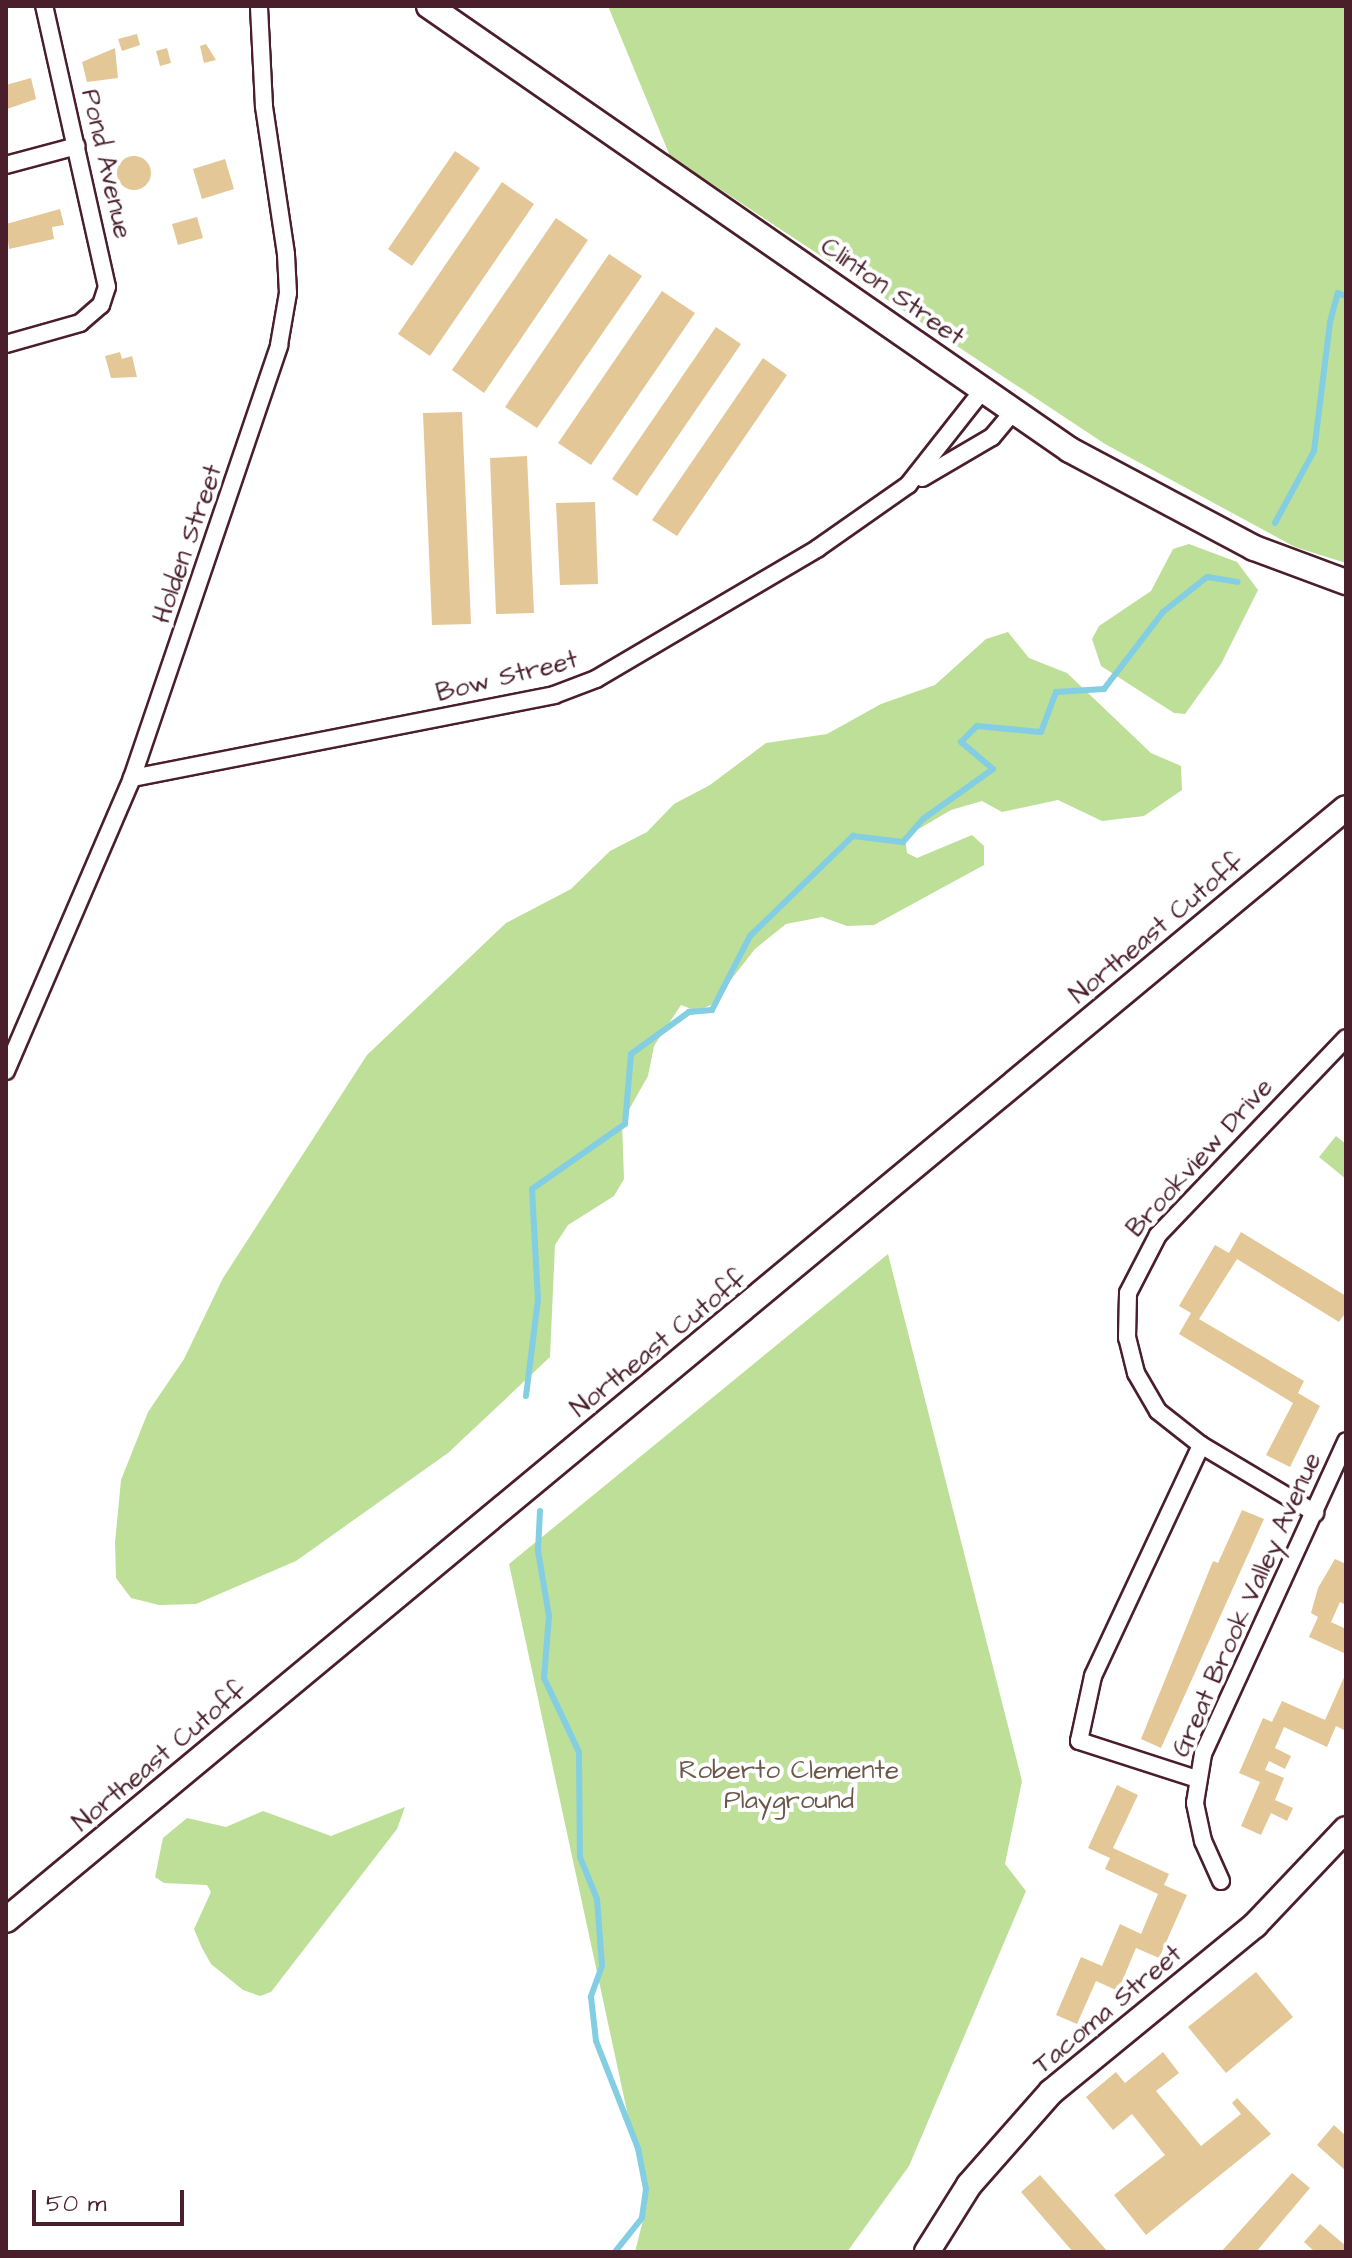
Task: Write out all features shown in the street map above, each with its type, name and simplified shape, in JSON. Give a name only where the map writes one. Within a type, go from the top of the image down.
[{"type":"main road","name":"Clinton Street","points":[[429,6],[1070,450],[1254,548],[1346,582]]},
{"type":"main road","name":"Northeast Cutoff","points":[[6,1920],[1346,808]]},
{"type":"main road","name":"Tacoma Street","points":[[927,2252],[954,2205],[1042,2102],[1255,1925],[1346,1829]]},
{"type":"street","name":"Pond Avenue","points":[[6,344],[80,323],[101,305],[107,287],[44,6]]},
{"type":"street","name":"Holden Street","points":[[6,1071],[132,778],[244,457],[286,306],[286,254],[264,106],[259,6]]},
{"type":"street","points":[[6,165],[77,146]]},
{"type":"street","name":"Bow Street","points":[[893,495],[929,462],[982,391]]},
{"type":"street","name":"Bow Street","points":[[132,778],[568,690],[637,659],[818,548],[893,495],[992,437],[1014,411]]},
{"type":"street","name":"Brookview Drive","points":[[1315,1513],[1201,1445],[1158,1411],[1136,1373],[1127,1338],[1128,1293],[1158,1235],[1346,1038]]},
{"type":"street","name":"Great Brook Valley Avenue","points":[[1221,1881],[1200,1830],[1197,1779],[1235,1682],[1346,1441]]},
{"type":"street","points":[[1197,1779],[1079,1741],[1093,1676],[1201,1445]]},
{"type":"green space","points":[[608,6],[1346,6],[1346,563],[1295,547],[1105,444],[670,156]]},
{"type":"green space","points":[[1189,544],[1237,562],[1258,590],[1221,664],[1185,714],[1174,713],[1101,666],[1092,639],[1099,626],[1151,591],[1173,549]]},
{"type":"green space","points":[[1008,632],[1029,658],[1067,673],[1151,753],[1181,766],[1182,790],[1144,816],[1102,821],[1058,800],[1002,812],[982,801],[951,810],[905,837],[907,853],[917,858],[972,835],[984,846],[984,865],[874,925],[847,926],[822,917],[786,924],[755,949],[711,1005],[697,1011],[681,1005],[654,1046],[648,1076],[622,1122],[624,1179],[614,1196],[568,1225],[555,1245],[550,1357],[448,1453],[296,1561],[196,1604],[159,1605],[131,1598],[116,1578],[115,1543],[121,1480],[148,1412],[184,1359],[223,1278],[367,1055],[506,923],[571,889],[610,851],[647,832],[674,804],[710,785],[766,743],[827,734],[881,704],[935,685],[986,639]]},
{"type":"green space","points":[[1336,1136],[1346,1144],[1346,1179],[1319,1157]]},
{"type":"green space","name":"Roberto Clemente Playground","points":[[888,1254],[1022,1781],[1005,1864],[1026,1891],[909,2166],[847,2252],[635,2252],[647,2204],[509,1564]]},
{"type":"green space","points":[[405,1807],[397,1829],[271,1992],[260,1996],[243,1990],[211,1964],[202,1948],[194,1929],[211,1892],[207,1885],[164,1883],[155,1877],[163,1838],[187,1818],[226,1827],[263,1811],[331,1836]]},
{"type":"building","points":[[137,34],[140,45],[122,51],[118,39]]},
{"type":"building","points":[[206,44],[216,60],[204,63],[200,46]]},
{"type":"building","points":[[115,48],[118,78],[87,82],[82,62]]},
{"type":"building","points":[[167,48],[171,63],[160,66],[156,51]]},
{"type":"building","points":[[31,78],[36,99],[7,109],[6,85]]},
{"type":"building","points":[[455,151],[480,168],[412,266],[388,249]]},
{"type":"building","points":[[134,156],[146,161],[151,173],[146,185],[134,190],[122,185],[117,173],[122,161]]},
{"type":"building","points":[[225,159],[234,189],[202,199],[193,169]]},
{"type":"building","points":[[502,182],[534,204],[430,356],[398,334]]},
{"type":"building","points":[[60,209],[64,225],[52,227],[54,239],[9,249],[6,224]]},
{"type":"building","points":[[197,217],[203,238],[178,245],[172,224]]},
{"type":"building","points":[[556,218],[588,240],[484,393],[452,370]]},
{"type":"building","points":[[609,254],[642,276],[537,428],[505,407]]},
{"type":"building","points":[[662,291],[695,313],[591,465],[558,443]]},
{"type":"building","points":[[716,327],[741,344],[637,496],[612,479]]},
{"type":"building","points":[[120,352],[122,359],[132,356],[137,377],[111,378],[105,356]]},
{"type":"building","points":[[763,358],[787,375],[677,536],[652,520]]},
{"type":"building","points":[[462,412],[471,624],[432,625],[423,413]]},
{"type":"building","points":[[527,456],[534,613],[496,614],[490,458]]},
{"type":"building","points":[[595,502],[598,584],[560,585],[556,503]]},
{"type":"building","points":[[1241,1232],[1346,1296],[1346,1312],[1339,1322],[1237,1259],[1199,1319],[1304,1381],[1298,1393],[1320,1406],[1290,1467],[1266,1455],[1293,1403],[1179,1334],[1191,1313],[1179,1306],[1215,1245],[1229,1253]]},
{"type":"building","points":[[1242,1510],[1264,1519],[1161,1748],[1141,1739],[1213,1561],[1218,1563]]},
{"type":"building","points":[[1335,1559],[1346,1564],[1346,1605],[1340,1602],[1331,1622],[1346,1629],[1346,1654],[1309,1637],[1318,1617],[1311,1613],[1318,1588]]},
{"type":"building","points":[[1346,1673],[1346,1731],[1336,1726],[1327,1747],[1284,1727],[1275,1748],[1291,1756],[1285,1769],[1269,1761],[1265,1770],[1284,1778],[1275,1800],[1293,1808],[1287,1821],[1271,1813],[1261,1835],[1241,1826],[1260,1782],[1239,1773],[1263,1718],[1272,1722],[1282,1701],[1325,1720]]},
{"type":"building","points":[[1117,1785],[1138,1795],[1113,1848],[1169,1874],[1164,1885],[1187,1895],[1159,1958],[1136,1948],[1118,1991],[1096,1981],[1077,2024],[1056,2015],[1081,1957],[1102,1966],[1120,1924],[1141,1934],[1158,1894],[1105,1869],[1110,1858],[1088,1848]]},
{"type":"building","points":[[1256,1972],[1293,2017],[1226,2073],[1188,2027]]},
{"type":"building","points":[[1163,2052],[1179,2073],[1156,2091],[1201,2146],[1241,2114],[1232,2103],[1237,2098],[1271,2134],[1146,2235],[1114,2195],[1165,2155],[1132,2114],[1113,2130],[1086,2097],[1116,2072],[1125,2083]]},
{"type":"building","points":[[1334,2125],[1346,2136],[1346,2171],[1317,2145]]},
{"type":"building","points":[[1292,2173],[1310,2188],[1256,2252],[1221,2252]]},
{"type":"building","points":[[1040,2175],[1108,2252],[1073,2252],[1021,2192]]},
{"type":"building","points":[[1320,2224],[1346,2246],[1346,2252],[1315,2252],[1304,2242]]},
{"type":"waterway","points":[[1275,523],[1314,451],[1330,322],[1338,293],[1346,296]]},
{"type":"waterway","points":[[526,1396],[538,1300],[532,1189],[625,1124],[631,1054],[689,1012],[712,1010],[750,936],[853,836],[903,842],[923,819],[993,769],[961,742],[977,726],[1041,732],[1056,692],[1104,689],[1163,612],[1207,577],[1238,582]]},
{"type":"waterway","points":[[540,1511],[538,1551],[549,1616],[544,1678],[579,1752],[580,1857],[597,1899],[602,1966],[591,1997],[596,2041],[638,2148],[646,2189],[642,2218],[615,2252]]}]
